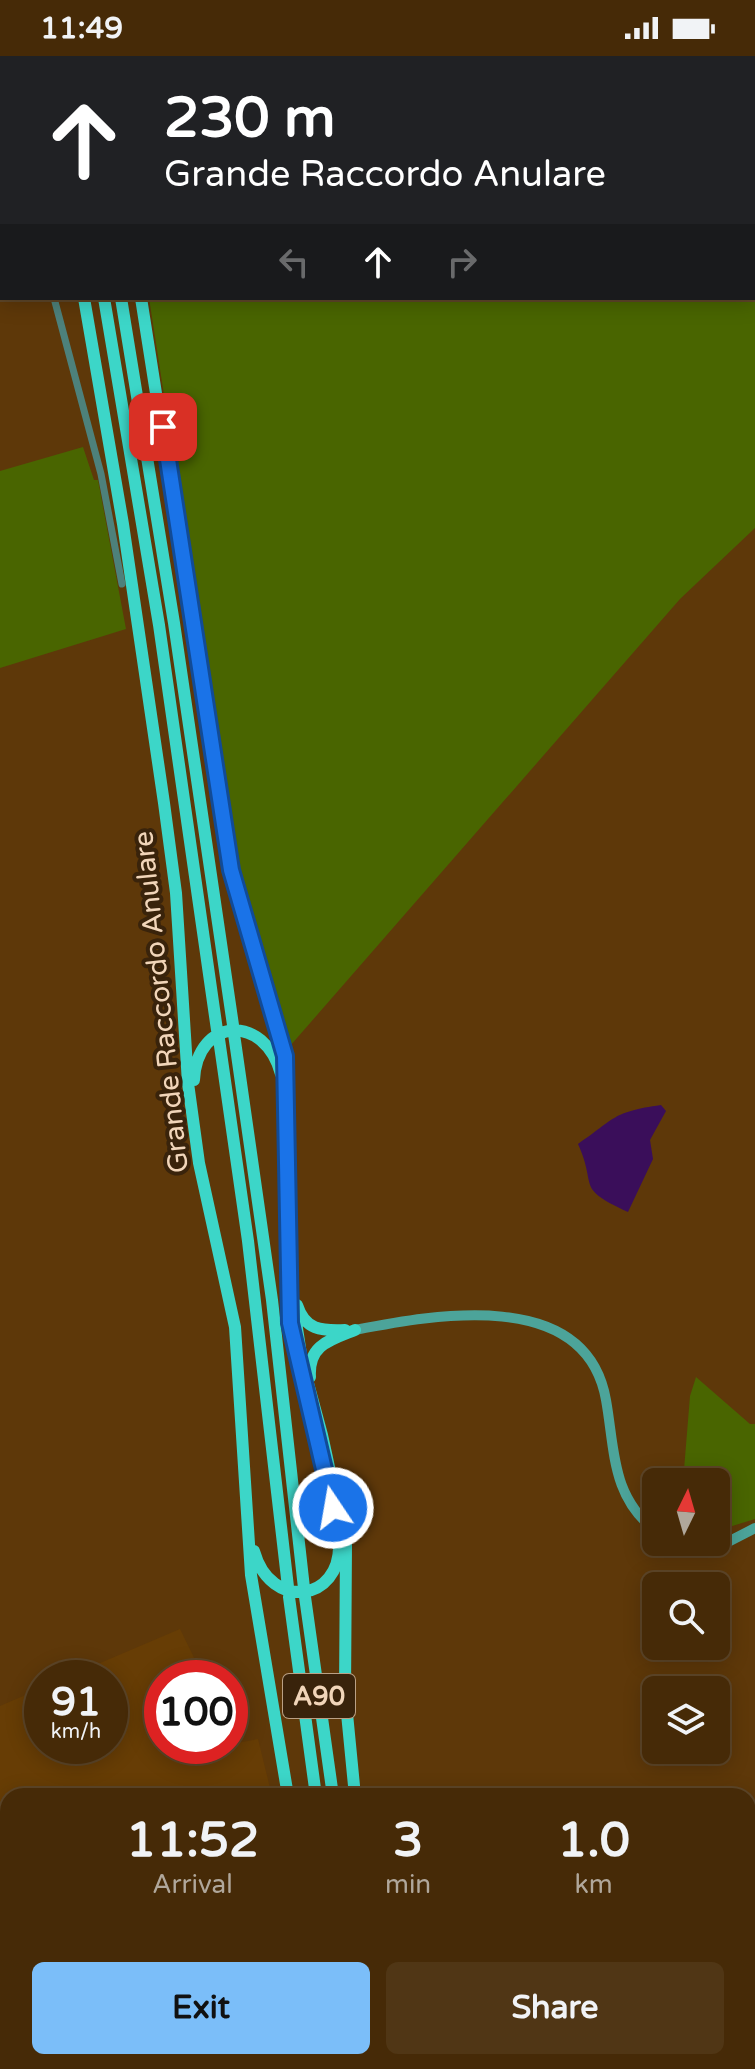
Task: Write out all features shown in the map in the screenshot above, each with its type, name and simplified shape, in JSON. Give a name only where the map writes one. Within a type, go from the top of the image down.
[{"type":"highway","name":"Grande Raccordo Anulare","points":[[84,300],[123,524],[174,878],[188,1083],[235,1327],[247,1520],[261,1647],[287,1788]]},
{"type":"highway","name":"Grande Raccordo Anulare","points":[[104,300],[159,625],[248,1241],[315,1788]]},
{"type":"highway","name":"A90","points":[[121,300],[238,1030],[332,1788]]},
{"type":"highway","points":[[141,300],[231,870],[281,1037],[288,1117],[287,1263],[290,1323],[339,1546],[336,1566],[309,1590],[297,1593],[273,1585],[260,1569],[247,1520]]},
{"type":"highway","points":[[195,1131],[194,1071],[203,1047],[221,1033],[238,1030],[262,1039],[275,1057],[288,1117]]},
{"type":"highway","points":[[287,1263],[297,1305],[306,1324],[319,1329],[355,1330]]},
{"type":"highway","points":[[287,1263],[302,1361],[322,1435]]},
{"type":"highway","points":[[354,1788],[345,1693],[346,1545],[311,1379],[311,1359],[322,1344],[355,1330]]},
{"type":"highway","points":[[307,1732],[310,1788]]},
{"type":"street","points":[[55,300],[101,474],[122,584]]},
{"type":"street","points":[[355,1330],[408,1320],[485,1313],[528,1321],[563,1337],[582,1353],[597,1373],[605,1396],[621,1490],[642,1518]]},
{"type":"street","points":[[730,1541],[755,1528]]},
{"type":"shaded area","points":[[661,1105],[666,1111],[650,1140],[653,1159],[628,1212],[594,1191],[578,1144],[623,1114]]},
{"type":"shaded area","points":[[180,1629],[195,1660],[144,1660],[144,1764],[248,1764],[248,1741],[258,1739],[270,1788],[0,1788],[0,1706],[24,1696],[24,1764],[128,1764],[128,1660],[107,1660]]},
{"type":"green space","points":[[149,300],[755,300],[755,528],[680,599],[290,1046],[237,867]]},
{"type":"green space","points":[[83,447],[94,480],[98,480],[126,629],[0,668],[0,471]]},
{"type":"green space","points":[[696,1377],[750,1424],[755,1424],[755,1519],[730,1527],[730,1468],[684,1468],[690,1396]]},
{"type":"route","points":[[163,427],[231,870],[285,1056],[290,1323],[333,1508]]}]
